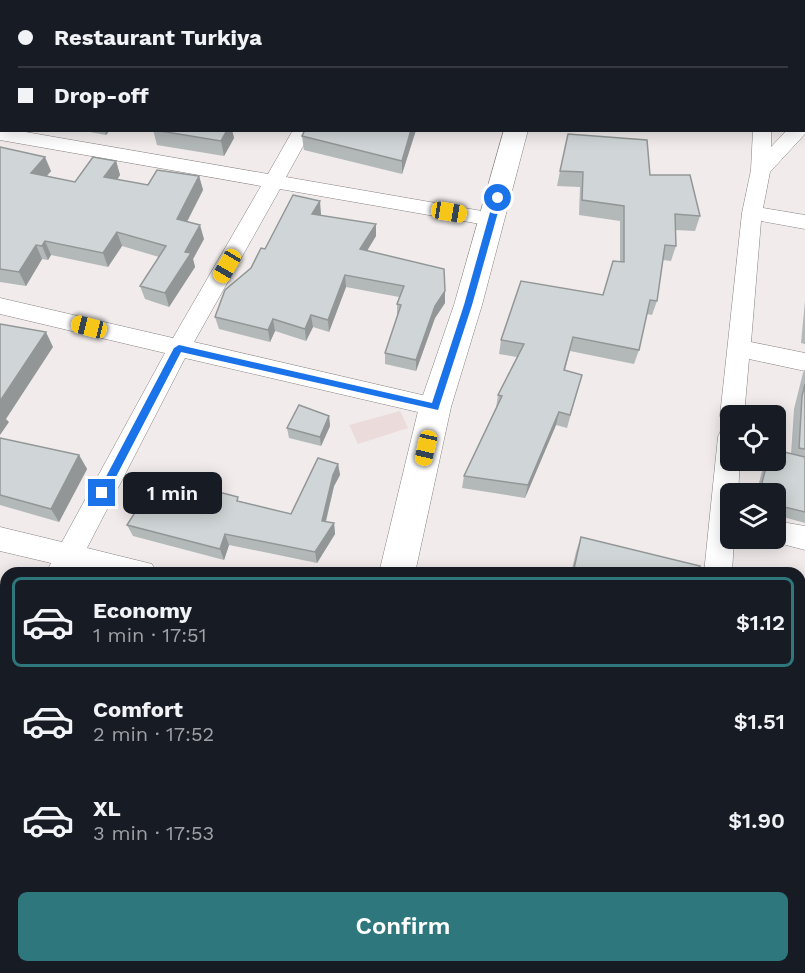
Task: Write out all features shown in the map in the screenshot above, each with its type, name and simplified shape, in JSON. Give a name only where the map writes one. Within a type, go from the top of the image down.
[{"type":"street","points":[[65,564],[179,348],[275,183],[302,132]]},
{"type":"street","points":[[398,567],[435,407],[492,219],[515,132]]},
{"type":"street","points":[[733,405],[752,213],[761,170],[762,132]]},
{"type":"street","points":[[761,170],[796,132]]},
{"type":"street","points":[[0,134],[492,219]]},
{"type":"street","points":[[752,213],[805,222]]},
{"type":"street","points":[[0,306],[435,407]]},
{"type":"street","points":[[739,348],[805,362]]},
{"type":"street","points":[[786,534],[805,538]]},
{"type":"street","points":[[0,539],[65,564],[91,567]]},
{"type":"street","points":[[719,567],[722,549]]},
{"type":"shaded area","points":[[400,411],[408,428],[358,444],[349,425]]},
{"type":"building","points":[[166,132],[226,132],[221,141]]},
{"type":"building","points":[[304,132],[410,132],[402,161],[302,136]]},
{"type":"building","points":[[568,134],[647,140],[650,175],[690,175],[700,216],[675,214],[676,246],[665,245],[657,301],[650,300],[639,350],[573,337],[564,370],[582,375],[570,415],[559,412],[528,485],[464,476],[502,396],[498,395],[524,344],[501,340],[521,281],[603,295],[613,261],[624,262],[624,206],[582,200],[583,172],[560,171]]},
{"type":"building","points":[[0,147],[45,157],[31,173],[75,182],[93,157],[116,161],[104,177],[148,185],[157,170],[199,176],[177,219],[200,225],[185,252],[191,253],[165,293],[140,286],[166,246],[117,232],[103,253],[45,241],[42,246],[36,245],[19,272],[0,269]]},
{"type":"building","points":[[293,195],[320,201],[312,214],[376,224],[360,249],[444,269],[445,291],[435,306],[416,360],[385,353],[401,305],[397,304],[404,286],[345,275],[328,320],[311,315],[305,329],[273,319],[268,330],[215,317],[225,290],[251,268],[261,248],[265,249]]},
{"type":"building","points":[[0,324],[46,332],[0,401]]},
{"type":"building","points":[[805,384],[805,449],[799,448],[802,396]]},
{"type":"building","points":[[299,405],[329,416],[320,437],[287,428]]},
{"type":"building","points":[[0,438],[79,455],[51,509],[0,495]]},
{"type":"building","points":[[786,452],[805,457],[805,512],[786,507],[786,483],[762,483],[765,471],[786,471]]},
{"type":"building","points":[[318,458],[338,464],[333,475],[322,521],[334,523],[315,552],[225,534],[220,549],[127,525],[158,476],[238,497],[237,501],[291,514]]},
{"type":"building","points":[[581,537],[700,566],[700,567],[574,567]]},
{"type":"route","points":[[102,493],[179,348],[435,407],[468,305],[498,198]]}]
